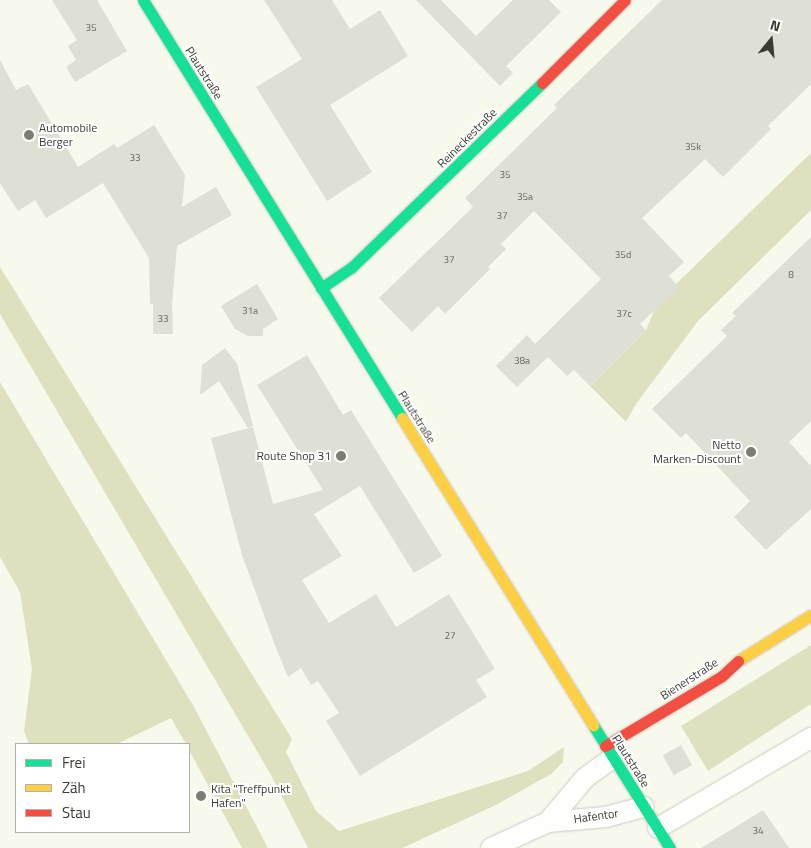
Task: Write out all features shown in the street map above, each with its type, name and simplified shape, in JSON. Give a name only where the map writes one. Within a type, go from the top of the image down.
[{"type":"main road","name":"Plautstraße","points":[[143,0],[670,848]]},
{"type":"main road","name":"Reineckestraße","points":[[321,288],[352,267],[466,159],[625,0]]},
{"type":"main road","name":"Bienerstraße","points":[[609,752],[722,676],[742,656],[811,615]]},
{"type":"street","points":[[658,828],[811,738]]},
{"type":"street","name":"Hafentor","points":[[548,822],[609,752]]},
{"type":"street","name":"Hafentor","points":[[491,848],[548,822],[606,817],[644,807]]},
{"type":"green space","points":[[811,153],[811,210],[698,321],[636,404],[626,422],[590,386],[646,330],[654,311],[676,284]]},
{"type":"green space","points":[[0,267],[292,739],[286,752],[316,811],[339,831],[528,771],[564,747],[563,762],[551,774],[494,806],[402,848],[308,848],[271,775],[0,314]]},
{"type":"green space","points":[[0,382],[194,707],[268,848],[242,848],[190,752],[190,743],[185,743],[171,718],[119,743],[29,743],[24,731],[32,669],[20,592],[0,557]]},
{"type":"green space","points":[[811,645],[811,704],[708,771],[681,726]]},
{"type":"building","points":[[52,0],[97,0],[127,51],[75,82],[66,67],[76,60],[68,46],[77,40]]},
{"type":"building","points":[[264,0],[332,0],[350,29],[380,10],[408,56],[330,105],[372,172],[327,201],[256,87],[302,59]]},
{"type":"building","points":[[416,0],[441,0],[476,36],[513,0],[549,0],[561,12],[506,66],[513,73],[500,86]]},
{"type":"building","points":[[662,0],[811,0],[811,84],[768,126],[771,129],[723,177],[705,159],[642,218],[684,262],[669,276],[679,287],[640,324],[646,330],[590,386],[574,370],[567,376],[548,357],[517,387],[496,366],[527,335],[535,344],[601,279],[534,211],[501,244],[506,249],[488,267],[490,269],[445,314],[438,306],[412,332],[379,298],[473,207],[465,198],[557,108],[554,105]]},
{"type":"building","points":[[0,60],[16,90],[28,84],[78,167],[114,144],[117,148],[154,125],[185,175],[182,207],[216,187],[232,215],[177,246],[172,304],[173,334],[153,334],[153,304],[150,304],[149,258],[103,183],[46,218],[35,200],[18,211],[0,183]]},
{"type":"building","points":[[811,237],[811,421],[789,442],[811,466],[811,509],[766,550],[734,517],[750,501],[686,433],[681,438],[652,409],[727,336],[721,330],[736,316],[732,313]]},
{"type":"building","points":[[257,284],[278,319],[263,329],[263,336],[248,336],[235,329],[221,306]]},
{"type":"building","points":[[225,348],[237,364],[253,426],[248,428],[219,381],[200,395],[202,365]]},
{"type":"building","points":[[307,355],[343,415],[351,410],[442,556],[414,573],[360,486],[314,514],[342,556],[302,580],[329,623],[376,594],[396,627],[449,594],[495,669],[476,680],[487,697],[360,776],[326,721],[339,713],[318,681],[311,685],[301,668],[288,677],[242,555],[211,438],[253,427],[273,504],[323,490],[257,385]]},
{"type":"building","points":[[681,745],[692,765],[674,775],[663,755]]},
{"type":"building","points":[[763,810],[789,848],[701,848],[734,828]]},
{"type":"traffic: fast","points":[[143,0],[402,418]]},
{"type":"traffic: fast","points":[[321,288],[352,267],[542,83]]},
{"type":"traffic: fast","points":[[593,725],[670,848]]},
{"type":"traffic: slow","points":[[402,418],[593,725]]},
{"type":"traffic: slow","points":[[738,661],[811,615]]},
{"type":"traffic: jam","points":[[542,83],[625,0]]},
{"type":"traffic: jam","points":[[605,746],[722,676],[738,661]]},
{"type":"place","name":"Automobile Berger","points":[[29,135]]},
{"type":"place","name":"Netto Marken-Discount","points":[[751,452]]},
{"type":"place","name":"Route Shop 31","points":[[341,456]]},
{"type":"place","name":"Kita \"Treffpunkt Hafen\"","points":[[201,796]]}]
